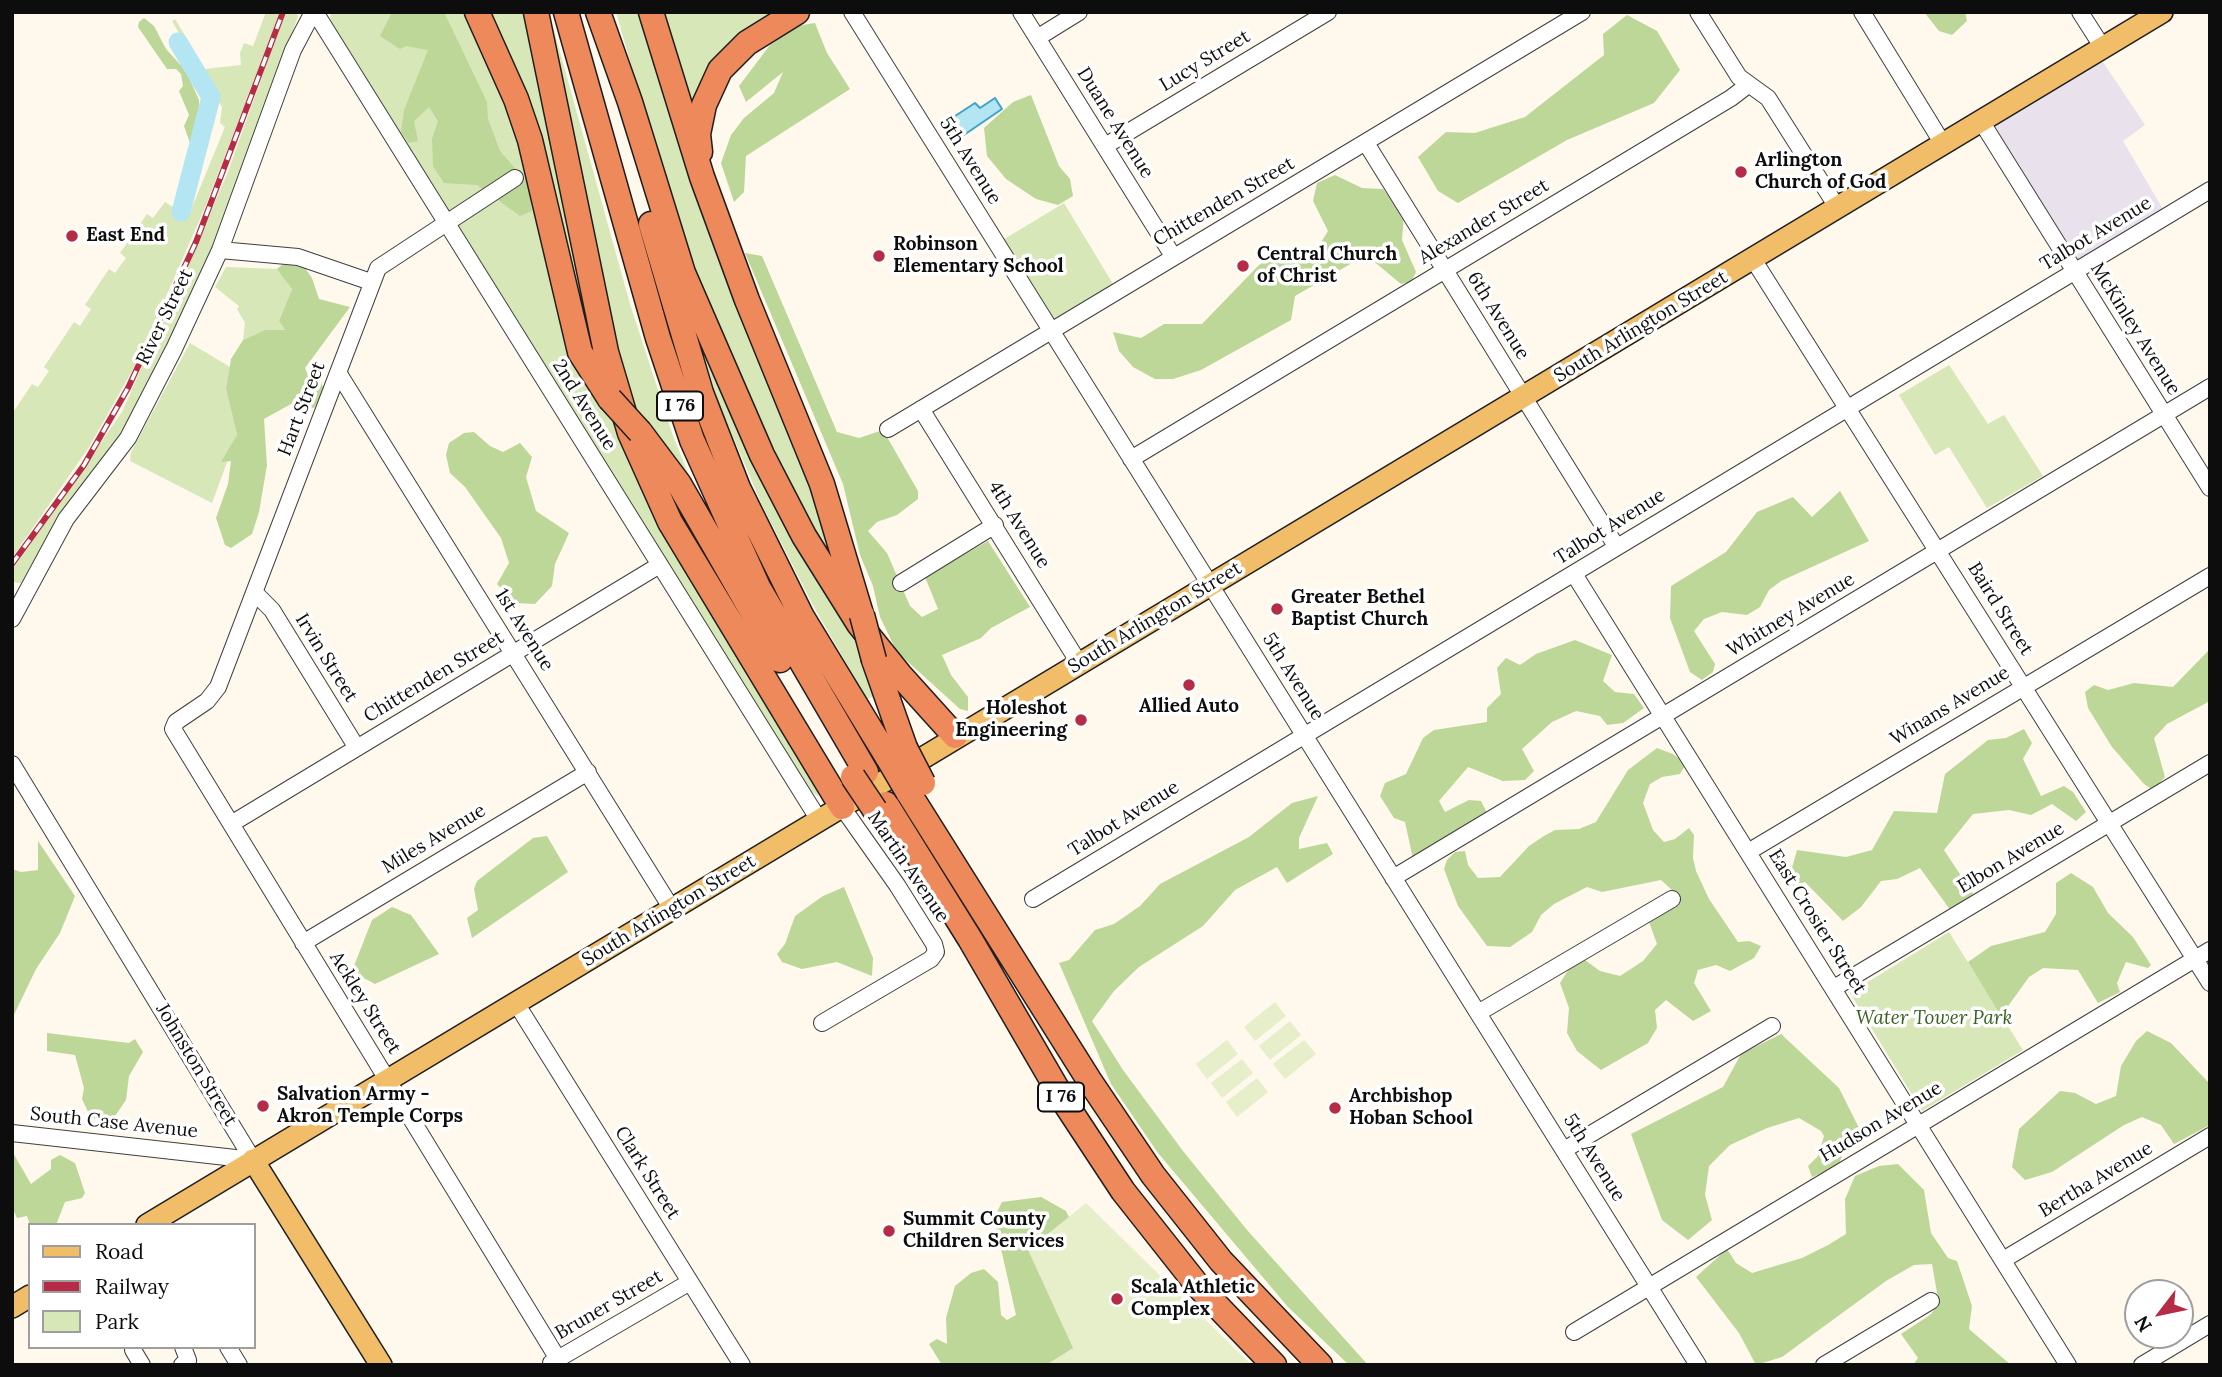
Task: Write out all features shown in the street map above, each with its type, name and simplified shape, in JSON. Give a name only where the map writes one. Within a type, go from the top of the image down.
[{"type":"highway","points":[[477,12],[516,99],[530,140],[580,352],[610,399],[640,432],[685,493],[756,619],[860,774]]},
{"type":"highway","points":[[536,12],[606,352],[630,433],[670,522],[842,807]]},
{"type":"highway","name":"I 76","points":[[566,12],[658,338],[692,440],[758,587],[860,774],[970,939],[1067,1106],[1123,1191],[1198,1286],[1274,1365]]},
{"type":"highway","points":[[597,12],[631,102],[683,273],[762,455],[804,536],[859,624],[900,675],[956,736]]},
{"type":"highway","name":"I 76","points":[[597,12],[668,288],[701,393],[753,522],[802,617],[897,753],[1030,985],[1153,1175],[1242,1284],[1320,1365]]},
{"type":"highway","points":[[652,12],[702,177],[747,300],[822,484],[862,615],[897,753]]},
{"type":"highway","points":[[702,177],[698,134],[704,105],[716,78],[747,43],[797,12]]},
{"type":"main road","name":"South Arlington Street","points":[[152,1223],[956,736],[1524,398],[2162,12]]},
{"type":"main road","name":"Johnston Street","points":[[253,1160],[381,1365]]},
{"type":"main road","points":[[12,1307],[28,1297]]},
{"type":"street","name":"2nd Avenue","points":[[314,12],[819,820]]},
{"type":"street","name":"River Street","points":[[12,619],[66,519],[128,438],[220,250],[293,50],[314,12]]},
{"type":"street","name":"5th Avenue","points":[[852,12],[1698,1365]]},
{"type":"street","name":"Duane Avenue","points":[[1021,12],[1173,256]]},
{"type":"street","points":[[1037,38],[1079,12]]},
{"type":"street","name":"Lucy Street","points":[[1105,146],[1328,12]]},
{"type":"street","name":"Chittenden Street","points":[[888,429],[1582,12]]},
{"type":"street","points":[[1698,12],[1739,77],[1768,98],[1837,207]]},
{"type":"street","points":[[1861,12],[1943,145]]},
{"type":"street","points":[[2080,12],[2103,48]]},
{"type":"street","name":"Alexander Street","points":[[1131,459],[1731,98],[1748,85]]},
{"type":"street","name":"McKinley Avenue","points":[[1981,121],[2210,488]]},
{"type":"street","name":"6th Avenue","points":[[1366,144],[1616,546]]},
{"type":"street","name":"Hart Street","points":[[194,710],[214,695],[218,687],[339,374],[371,282],[384,261],[515,178]]},
{"type":"street","name":"Talbot Avenue","points":[[1032,900],[2210,190]]},
{"type":"street","points":[[220,250],[298,257],[371,282]]},
{"type":"street","name":"Baird Street","points":[[1753,259],[1845,409],[2024,686],[2210,983]]},
{"type":"street","name":"1st Avenue","points":[[339,374],[672,909]]},
{"type":"street","name":"Whitney Avenue","points":[[1393,878],[2210,387]]},
{"type":"street","name":"4th Avenue","points":[[921,408],[1079,663]]},
{"type":"street","points":[[901,583],[995,525]]},
{"type":"street","name":"Chittenden Street","points":[[231,824],[658,566]]},
{"type":"street","name":"East Crosier Street","points":[[1574,574],[2068,1365]]},
{"type":"street","name":"Winans Avenue","points":[[1748,852],[2210,576]]},
{"type":"street","name":"Irvin Street","points":[[255,593],[272,610],[357,748]]},
{"type":"street","name":"Ackley Street","points":[[194,710],[176,722],[175,733],[387,1080],[554,1362]]},
{"type":"street","name":"Elbon Avenue","points":[[1834,988],[2210,763]]},
{"type":"street","name":"Johnston Street","points":[[12,764],[253,1160]]},
{"type":"street","name":"Miles Avenue","points":[[303,943],[588,772]]},
{"type":"street","name":"Martin Avenue","points":[[822,1023],[931,959],[936,952],[934,944],[897,885],[842,807]]},
{"type":"street","points":[[1478,1013],[1672,899]]},
{"type":"street","name":"Hudson Avenue","points":[[1574,1332],[2210,950]]},
{"type":"street","name":"Clark Street","points":[[516,1003],[742,1365]]},
{"type":"street","points":[[1564,1150],[1772,1026]]},
{"type":"street","name":"South Case Avenue","points":[[12,1133],[253,1160]]},
{"type":"street","name":"Bertha Avenue","points":[[2003,1260],[2210,1136]]},
{"type":"street","name":"Bruner Street","points":[[554,1362],[690,1282]]},
{"type":"street","points":[[1824,1365],[1931,1301]]},
{"type":"street","points":[[2143,1365],[2210,1324]]},
{"type":"street","points":[[182,1365],[188,1360],[184,1349]]},
{"type":"street","points":[[229,1349],[239,1365]]},
{"type":"street","points":[[133,1350],[142,1365]]},
{"type":"shaded area","points":[[2097,53],[2145,125],[2123,141],[2164,211],[2075,267],[1985,121]]},
{"type":"green space","points":[[266,12],[280,12],[206,205],[132,371],[89,447],[12,558],[12,414],[32,384],[38,387],[49,371],[44,367],[74,322],[80,326],[91,309],[85,305],[109,269],[115,273],[126,258],[120,253],[147,214],[153,218],[165,202],[188,217],[225,127],[220,123],[222,107],[172,21],[175,19],[205,69],[241,65],[240,53],[244,43],[253,46]]},
{"type":"green space","points":[[285,12],[295,12],[298,16],[222,231],[145,393],[109,452],[48,534],[21,583],[13,582],[12,570],[122,412],[228,172]]},
{"type":"green space","points":[[331,12],[469,12],[489,55],[616,419],[817,784],[818,796],[804,786],[330,22]]},
{"type":"green space","points":[[392,12],[444,12],[487,102],[488,119],[500,151],[528,183],[532,211],[520,216],[477,185],[444,183],[433,166],[432,139],[438,121],[429,107],[414,121],[418,141],[409,143],[401,132],[404,110],[428,50],[406,46],[400,49],[380,36]]},
{"type":"green space","points":[[483,12],[527,12],[606,380],[590,358]]},
{"type":"green space","points":[[616,12],[641,12],[836,544],[833,572],[721,350],[666,187]]},
{"type":"green space","points":[[659,12],[785,12],[746,38],[693,123]]},
{"type":"green space","points":[[1924,12],[1965,12],[1967,21],[1952,35],[1939,31]]},
{"type":"green space","points":[[1627,15],[1657,31],[1680,70],[1654,103],[1567,140],[1458,203],[1438,191],[1418,157],[1446,132],[1475,133],[1525,117],[1604,55],[1603,34]]},
{"type":"green space","points":[[144,18],[154,26],[166,49],[186,71],[199,100],[199,135],[191,146],[184,126],[189,115],[179,91],[183,86],[181,74],[176,69],[167,69],[138,27]]},
{"type":"green space","points":[[815,23],[827,53],[850,89],[746,156],[744,192],[734,202],[721,163],[731,135],[744,118],[774,93],[783,72],[746,102],[739,86],[770,45],[796,26]]},
{"type":"green space","points":[[553,27],[630,304],[673,436],[694,488],[635,415],[599,292],[551,31]]},
{"type":"green space","points":[[1031,95],[1059,166],[1070,179],[1073,196],[1058,205],[1036,199],[1006,179],[987,156],[984,128],[1013,102]]},
{"type":"green space","points":[[1335,175],[1362,188],[1383,189],[1404,215],[1402,240],[1416,272],[1411,282],[1401,284],[1366,255],[1295,296],[1291,320],[1201,370],[1173,379],[1155,379],[1133,367],[1119,351],[1113,332],[1141,338],[1164,324],[1202,324],[1259,265],[1283,252],[1315,252],[1328,231],[1313,201],[1317,183]]},
{"type":"green space","points":[[1064,203],[1113,284],[1053,323],[1001,241]]},
{"type":"green space","points":[[745,253],[762,256],[837,432],[859,438],[883,430],[918,491],[918,499],[897,515],[877,522],[868,531],[887,553],[910,606],[922,617],[938,609],[925,577],[988,541],[1030,607],[991,628],[981,638],[942,655],[951,675],[968,697],[968,711],[960,709],[897,652],[880,617],[873,586],[860,555],[843,484]]},
{"type":"green space","points":[[284,263],[305,268],[312,278],[319,299],[350,307],[305,368],[308,375],[318,376],[325,391],[314,408],[291,404],[264,419],[267,465],[259,512],[252,534],[231,548],[225,545],[216,518],[228,484],[231,461],[221,462],[237,435],[226,389],[231,359],[243,340],[265,330],[285,330],[279,321],[292,289],[277,269]]},
{"type":"green space","points":[[226,267],[278,269],[292,289],[279,321],[285,330],[265,330],[243,340],[245,323],[237,309],[239,306],[215,287]]},
{"type":"green space","points":[[693,327],[859,638],[887,721],[872,697],[867,699],[814,607],[762,505],[720,406]]},
{"type":"green space","points":[[190,343],[230,367],[226,389],[237,435],[212,503],[130,461],[131,452]]},
{"type":"green space","points":[[1949,365],[1988,424],[2004,415],[2043,476],[1987,508],[1949,447],[1935,455],[1899,395]]},
{"type":"green space","points":[[474,432],[490,446],[503,452],[520,443],[532,457],[526,477],[536,511],[569,533],[555,564],[552,586],[535,604],[515,603],[497,584],[509,563],[501,538],[465,487],[450,473],[446,455],[449,443],[464,433]]},
{"type":"green space","points":[[1840,491],[1869,541],[1781,581],[1769,590],[1760,607],[1747,615],[1722,612],[1704,619],[1694,631],[1715,664],[1713,672],[1702,680],[1690,672],[1670,618],[1671,586],[1726,552],[1757,512],[1793,497],[1812,517]]},
{"type":"green space","points":[[1575,640],[1612,655],[1603,681],[1615,692],[1634,694],[1644,708],[1623,723],[1607,725],[1600,716],[1576,711],[1552,722],[1522,749],[1534,771],[1525,780],[1503,781],[1468,767],[1439,801],[1445,812],[1469,800],[1481,801],[1487,813],[1413,859],[1405,822],[1394,818],[1380,796],[1385,783],[1406,774],[1423,738],[1434,730],[1487,722],[1487,708],[1501,694],[1497,668],[1506,658],[1520,665],[1536,654]]},
{"type":"green space","points":[[2210,649],[2210,701],[2167,724],[2154,738],[2165,777],[2153,790],[2144,784],[2112,747],[2088,708],[2085,692],[2094,685],[2108,690],[2134,683],[2173,687]]},
{"type":"green space","points":[[2024,729],[2032,743],[2023,759],[2041,796],[2064,786],[2073,792],[2086,812],[2076,821],[2052,804],[2031,815],[2009,810],[1973,814],[1944,850],[1973,894],[1951,911],[1920,868],[1897,879],[1881,881],[1861,907],[1843,921],[1805,882],[1786,889],[1797,850],[1846,857],[1872,850],[1894,811],[1937,813],[1945,774],[1988,740],[2006,738]]},
{"type":"green space","points":[[1657,748],[1673,754],[1686,764],[1680,774],[1662,777],[1650,784],[1643,803],[1653,830],[1664,842],[1675,839],[1689,828],[1694,835],[1693,858],[1696,871],[1709,899],[1738,942],[1749,941],[1761,946],[1754,958],[1730,971],[1716,965],[1698,970],[1694,983],[1711,1011],[1693,1021],[1666,1000],[1655,1010],[1657,1028],[1648,1043],[1601,1070],[1577,1051],[1567,1033],[1569,1008],[1560,983],[1569,969],[1585,960],[1600,971],[1620,976],[1643,961],[1657,944],[1649,922],[1672,907],[1673,891],[1661,880],[1602,892],[1587,887],[1554,904],[1541,915],[1532,932],[1510,947],[1487,946],[1458,906],[1444,869],[1447,860],[1455,852],[1465,851],[1468,865],[1478,878],[1500,877],[1529,846],[1544,836],[1555,830],[1579,829],[1596,822],[1628,770]]},
{"type":"green space","points":[[1318,796],[1299,838],[1299,849],[1327,843],[1333,854],[1287,883],[1277,867],[1235,890],[1203,926],[1139,967],[1114,991],[1092,1021],[1123,1070],[1183,1151],[1247,1230],[1368,1365],[1349,1365],[1288,1307],[1158,1153],[1111,1084],[1059,963],[1069,960],[1095,930],[1114,924],[1140,906],[1160,884],[1249,837],[1292,803]]},
{"type":"green space","points":[[547,836],[568,872],[472,938],[467,918],[478,910],[474,889],[477,881],[533,838]]},
{"type":"green space","points":[[38,841],[75,896],[60,933],[36,969],[12,1019],[12,869],[21,872],[38,870]]},
{"type":"green space","points":[[2071,873],[2093,887],[2108,913],[2133,937],[2151,965],[2148,968],[2126,962],[2117,983],[2120,992],[2098,1003],[2078,970],[2043,968],[2029,977],[2001,1016],[1968,962],[1991,946],[2045,932],[2056,914],[2056,883]]},
{"type":"green space","points":[[844,887],[873,958],[872,976],[837,962],[802,969],[782,962],[777,954],[785,944],[795,916],[823,896]]},
{"type":"green space","points":[[392,907],[411,915],[439,954],[375,984],[360,976],[354,966],[372,920]]},
{"type":"green space","name":"Water Tower Park","points":[[1949,932],[2023,1050],[1922,1111],[1850,993]]},
{"type":"green space","points":[[1275,1002],[1286,1016],[1255,1041],[1244,1027]]},
{"type":"green space","points":[[1290,1021],[1301,1035],[1270,1060],[1259,1046]]},
{"type":"green space","points":[[2147,1031],[2171,1043],[2210,1084],[2210,1125],[2174,1144],[2161,1125],[2142,1117],[2124,1125],[2052,1172],[2025,1180],[2012,1167],[2019,1129],[2060,1091],[2075,1093],[2096,1104],[2116,1096],[2121,1066],[2136,1041]]},
{"type":"green space","points":[[47,1033],[129,1043],[135,1039],[143,1052],[129,1076],[126,1100],[111,1122],[99,1122],[89,1114],[82,1099],[84,1088],[75,1055],[47,1051]]},
{"type":"green space","points":[[1781,1034],[1839,1088],[1859,1128],[1847,1144],[1838,1166],[1812,1177],[1808,1166],[1818,1156],[1824,1136],[1821,1131],[1799,1118],[1767,1128],[1730,1145],[1709,1166],[1705,1195],[1712,1220],[1688,1240],[1662,1220],[1631,1134],[1723,1087],[1741,1054]]},
{"type":"green space","points":[[1227,1040],[1238,1054],[1207,1079],[1196,1064]]},
{"type":"green space","points":[[1304,1040],[1316,1054],[1285,1079],[1273,1064]]},
{"type":"green space","points":[[1242,1059],[1253,1073],[1222,1098],[1211,1083]]},
{"type":"green space","points":[[1257,1078],[1268,1092],[1237,1117],[1226,1102]]},
{"type":"green space","points":[[12,1151],[31,1184],[51,1169],[51,1160],[60,1155],[75,1163],[85,1193],[82,1198],[65,1202],[57,1223],[29,1223],[27,1216],[17,1218],[12,1207]]},
{"type":"green space","points":[[1898,1164],[1924,1190],[1931,1233],[1948,1258],[1957,1261],[1972,1306],[1969,1329],[2011,1365],[1913,1365],[1918,1358],[1901,1334],[1930,1315],[1939,1304],[1932,1264],[1914,1265],[1886,1281],[1782,1357],[1756,1365],[1739,1333],[1696,1277],[1727,1249],[1736,1263],[1752,1273],[1802,1258],[1828,1245],[1846,1234],[1845,1199],[1855,1176],[1879,1166]]},
{"type":"green space","points":[[1041,1197],[1066,1211],[1072,1223],[1103,1365],[942,1365],[929,1344],[937,1339],[947,1344],[946,1318],[955,1286],[971,1273],[984,1269],[998,1282],[1001,1315],[1007,1320],[1016,1315],[994,1218],[1002,1202]]},
{"type":"green space","name":"Scala Athletic Complex","points":[[1086,1203],[1252,1365],[1046,1365],[1073,1348],[1028,1250]]},
{"type":"water","points":[[995,98],[1002,109],[961,137],[949,120],[975,103],[980,108]]},
{"type":"waterway","points":[[178,42],[211,97],[181,212]]},
{"type":"railway","points":[[12,564],[84,465],[128,388],[196,242],[283,12]]},
{"type":"place","name":"Arlington Church of God","points":[[1741,172]]},
{"type":"place","name":"East End","points":[[72,236]]},
{"type":"place","name":"Robinson Elementary School","points":[[879,256]]},
{"type":"place","name":"Central Church of Christ","points":[[1243,266]]},
{"type":"place","name":"Greater Bethel Baptist Church","points":[[1277,609]]},
{"type":"place","name":"Allied Auto","points":[[1189,685]]},
{"type":"place","name":"Holeshot Engineering","points":[[1081,720]]},
{"type":"place","name":"Salvation Army - Akron Temple Corps","points":[[263,1106]]},
{"type":"place","name":"Archbishop Hoban School","points":[[1335,1108]]},
{"type":"place","name":"Summit County Children Services","points":[[889,1231]]},
{"type":"place","name":"Scala Athletic Complex","points":[[1117,1299]]}]
